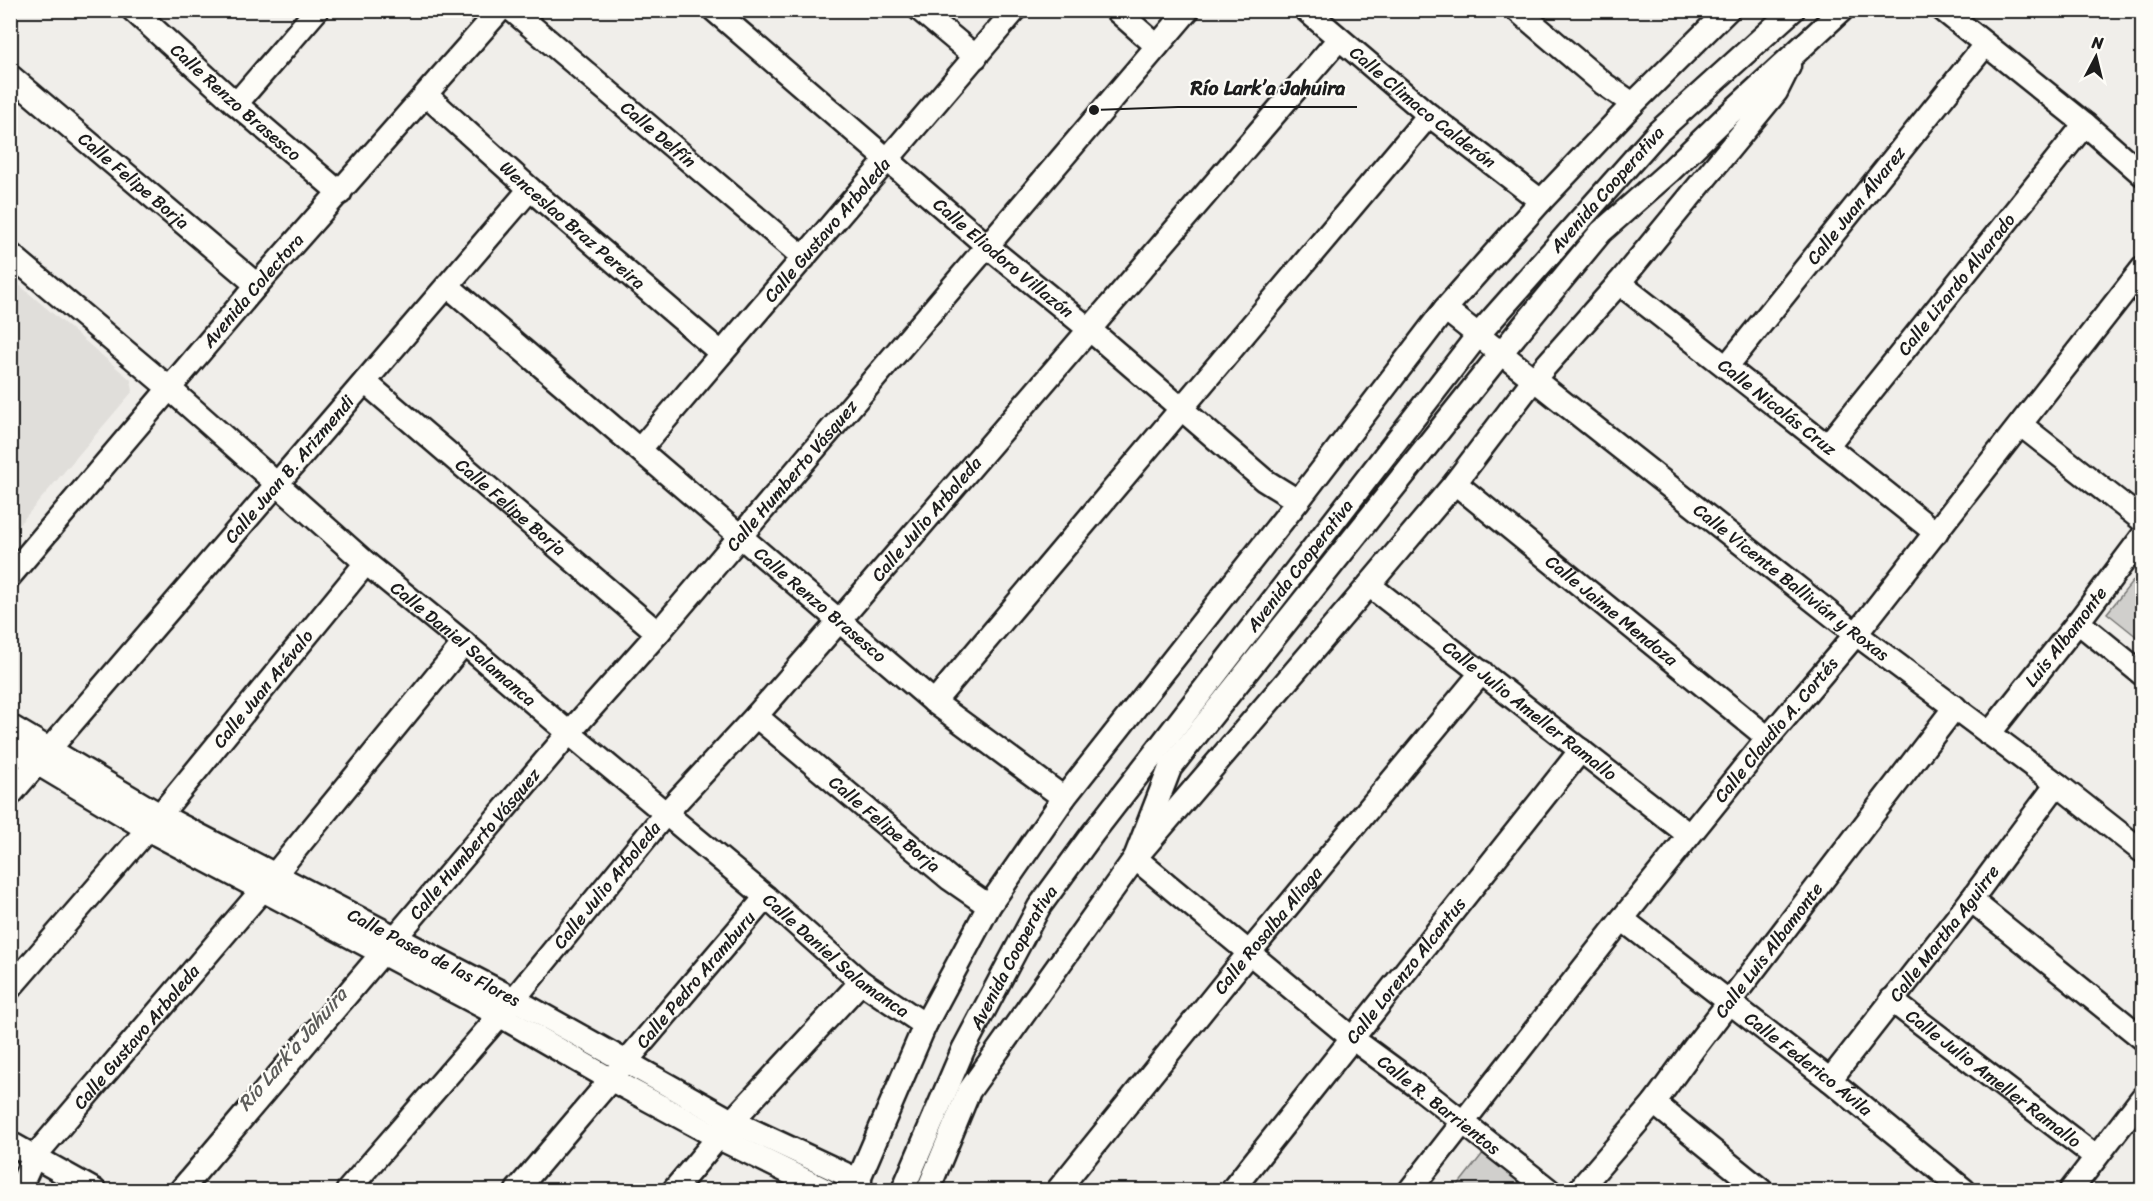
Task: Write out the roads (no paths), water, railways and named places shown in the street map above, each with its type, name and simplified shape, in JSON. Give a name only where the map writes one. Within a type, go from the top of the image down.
[{"type":"street","points":[[236,104],[317,10]]},
{"type":"street","name":"Avenida Colectora","points":[[10,576],[257,285],[500,10]]},
{"type":"street","name":"Calle Delfín","points":[[512,10],[804,258]]},
{"type":"street","name":"Calle Eliodoro Villazón","points":[[714,10],[1268,483],[1298,501]]},
{"type":"street","points":[[920,10],[975,57]]},
{"type":"street","name":"Calle Gustavo Arboleda","points":[[640,449],[1015,10]]},
{"type":"street","points":[[1116,10],[1158,46]]},
{"type":"street","name":"Calle Humberto Vásquez","points":[[181,1191],[569,733],[658,633],[1188,10]]},
{"type":"street","name":"Calle Climaco Calderón","points":[[1306,10],[1429,115],[1541,201]]},
{"type":"street","points":[[1517,10],[1605,84],[1633,104]]},
{"type":"street","name":"Avenida Cooperativa","points":[[903,1191],[963,1050],[1039,907],[1150,758],[1478,335],[1658,132],[1793,10]]},
{"type":"street","points":[[1134,858],[1170,768],[1601,232],[1669,172],[1842,10]]},
{"type":"street","points":[[1943,10],[2085,124],[2142,174]]},
{"type":"street","points":[[857,1186],[926,1025],[989,906],[1064,798],[1298,501],[1445,309],[1541,201],[1725,11]]},
{"type":"street","name":"Calle Renzo Brasesco","points":[[147,15],[236,104],[340,193]]},
{"type":"street","name":"Calle Julio Arboleda","points":[[348,1191],[506,1007],[666,813],[756,716],[839,621],[1339,39]]},
{"type":"street","name":"Calle Juan Álvarez","points":[[1727,366],[1985,45]]},
{"type":"street","points":[[928,1191],[969,1091],[1134,858],[1455,483],[1534,379],[1618,283],[1776,92],[1794,54]]},
{"type":"street","name":"Calle Felipe Borja","points":[[10,76],[257,285]]},
{"type":"street","name":"Wenceslao Braz Pereira","points":[[426,95],[530,189],[722,353]]},
{"type":"street","points":[[934,702],[1429,115]]},
{"type":"street","name":"Calle Lizardo Alvarado","points":[[1827,446],[2085,124]]},
{"type":"street","name":"Calle Juan B. Arizmendi","points":[[10,795],[530,189]]},
{"type":"street","name":"Calle Daniel Salamanca","points":[[10,254],[170,389],[366,563],[766,897],[861,982],[926,1025]]},
{"type":"street","name":"Calle Claudio A. Cortés","points":[[1410,1191],[1622,919],[1768,738],[1856,634],[2142,269]]},
{"type":"street","name":"Calle Nicolás Cruz","points":[[1618,283],[1727,366],[1936,533]]},
{"type":"street","name":"Calle Renzo Brasesco","points":[[448,286],[934,702],[1064,798]]},
{"type":"street","name":"Calle Vicente Ballivián y Roxas","points":[[1445,309],[1856,634],[2142,850]]},
{"type":"street","name":"Calle Felipe Borja","points":[[364,382],[658,633]]},
{"type":"street","points":[[2021,425],[2142,520]]},
{"type":"street","name":"Calle Jaime Mendoza","points":[[1455,483],[1768,738]]},
{"type":"street","name":"Luis Albamonte","points":[[1989,734],[2142,537]]},
{"type":"street","name":"Calle Juan Arévalo","points":[[10,988],[154,822],[366,563]]},
{"type":"street","name":"Calle Julio Ameller Ramallo","points":[[1369,585],[1689,835]]},
{"type":"street","points":[[2078,622],[2142,674]]},
{"type":"street","name":"Calle Gustavo Arboleda","points":[[19,1191],[33,1157],[269,881],[464,643]]},
{"type":"street","name":"Calle Rosalba Aliaga","points":[[1058,1191],[1249,953],[1482,672]]},
{"type":"street","name":"Calle Luis Albamonte","points":[[1579,1191],[1654,1103],[1955,707]]},
{"type":"street","name":"Calle Felipe Borja","points":[[756,716],[950,879],[989,906]]},
{"type":"street","name":"Calle Paseo de las Flores","points":[[10,726],[43,756],[154,822],[506,1007],[726,1130],[825,1191]]},
{"type":"street","name":"Calle Paseo de las Flores","points":[[10,747],[43,756]]},
{"type":"street","name":"Calle Lorenzo Alcantus","points":[[1232,1191],[1581,750]]},
{"type":"street","name":"Calle Martha Aguirre","points":[[1830,1080],[1971,900],[2057,784]]},
{"type":"street","name":"Calle R. Barrientos","points":[[1134,858],[1353,1039],[1549,1191]]},
{"type":"street","name":"Calle Pedro Aramburu","points":[[516,1191],[766,897]]},
{"type":"street","points":[[1971,900],[2142,1038]]},
{"type":"street","name":"Calle Federico Ávila","points":[[1622,919],[1830,1080],[1964,1191]]},
{"type":"street","points":[[674,1191],[726,1130],[861,982]]},
{"type":"street","name":"Calle Julio Ameller Ramallo","points":[[1891,1000],[2096,1157]]},
{"type":"street","points":[[2071,1191],[2142,1098]]},
{"type":"street","points":[[1654,1103],[1761,1191]]},
{"type":"street","name":"Calle Paseo de las Flores","points":[[726,1130],[857,1186]]},
{"type":"street","points":[[10,1143],[94,1191]]},
{"type":"place","name":"Río Lark’a Jahuira","points":[[1094,110]]}]
